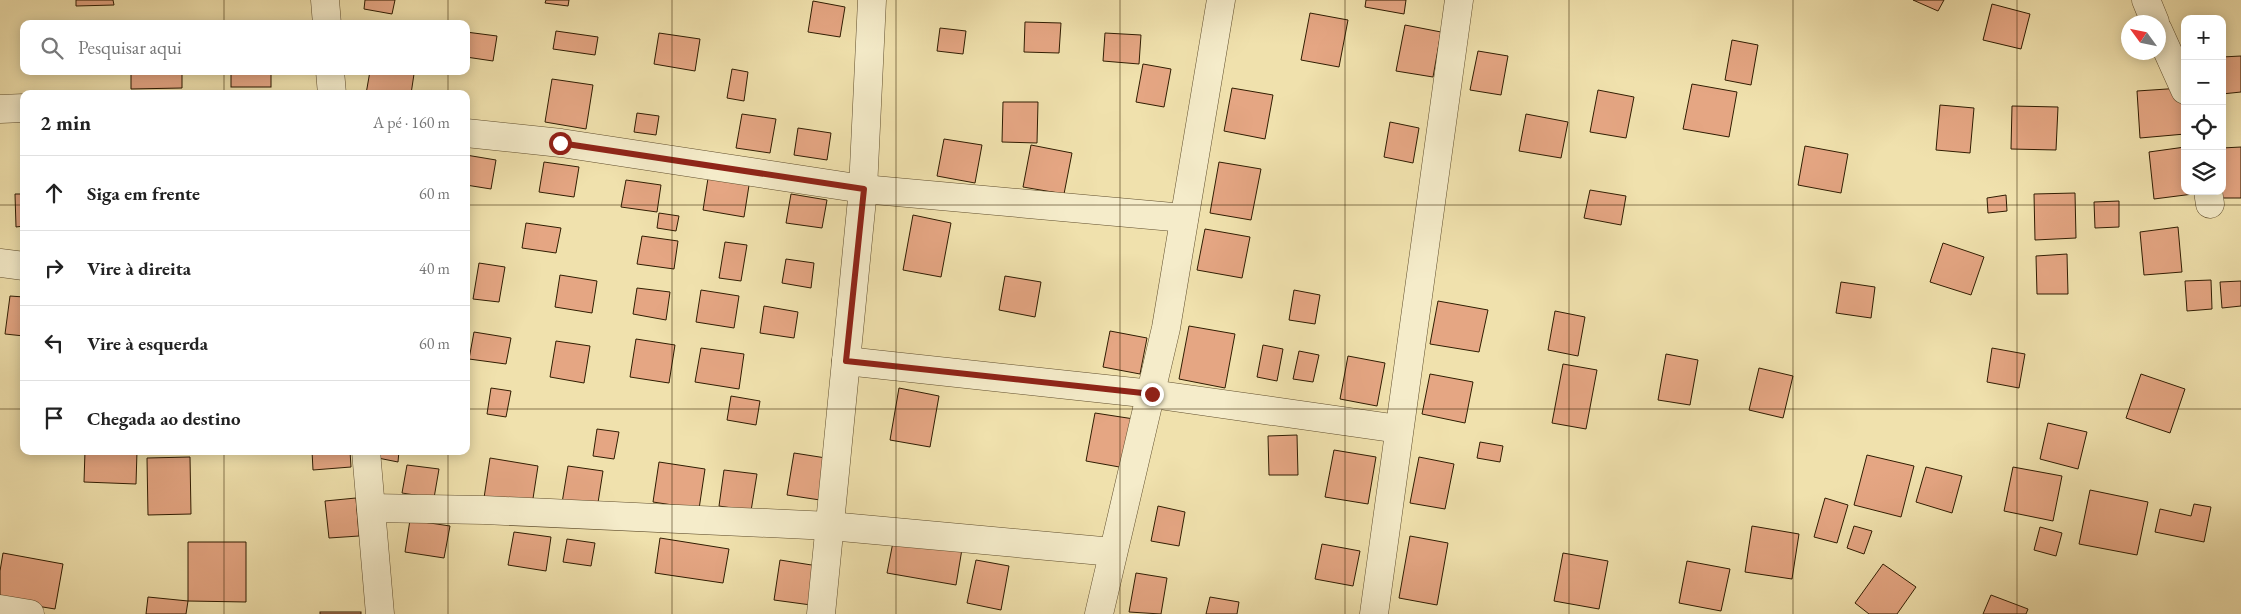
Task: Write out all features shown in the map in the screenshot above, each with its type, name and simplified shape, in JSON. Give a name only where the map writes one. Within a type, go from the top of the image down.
[{"type":"street","points":[[325,0],[327,20]]},
{"type":"street","points":[[821,614],[864,189],[872,0]]},
{"type":"street","points":[[1099,614],[1166,328],[1221,0]]},
{"type":"street","points":[[1374,614],[1459,0]]},
{"type":"street","points":[[2146,0],[2153,15]]},
{"type":"street","points":[[2166,48],[2181,81]]},
{"type":"street","points":[[330,75],[332,90]]},
{"type":"street","points":[[0,109],[20,108]]},
{"type":"street","points":[[470,133],[590,147],[864,189],[1184,218]]},
{"type":"street","points":[[0,263],[20,266]]},
{"type":"street","points":[[846,361],[1152,394],[1399,429]]},
{"type":"street","points":[[366,455],[380,614]]},
{"type":"street","points":[[371,508],[494,511],[830,526],[1113,552]]},
{"type":"street","points":[[0,609],[30,614]]},
{"type":"building","points":[[76,0],[113,0],[114,5],[76,6]]},
{"type":"building","points":[[365,0],[395,0],[392,14],[364,9]]},
{"type":"building","points":[[546,0],[569,0],[568,6],[545,3]]},
{"type":"building","points":[[1366,0],[1406,0],[1404,14],[1365,7]]},
{"type":"building","points":[[1913,0],[1944,0],[1938,11]]},
{"type":"building","points":[[813,1],[845,7],[840,37],[808,32]]},
{"type":"building","points":[[1992,4],[2030,14],[2021,49],[1983,40]]},
{"type":"building","points":[[1310,13],[1348,20],[1339,67],[1301,60]]},
{"type":"building","points":[[1025,22],[1061,23],[1059,53],[1024,52]]},
{"type":"building","points":[[1405,25],[1441,32],[1433,77],[1396,71]]},
{"type":"building","points":[[940,28],[966,31],[963,54],[937,51]]},
{"type":"building","points":[[556,31],[598,37],[595,55],[553,49]]},
{"type":"building","points":[[470,33],[497,36],[493,61],[470,58]]},
{"type":"building","points":[[659,33],[700,39],[695,71],[654,64]]},
{"type":"building","points":[[1105,33],[1141,35],[1139,64],[1103,61]]},
{"type":"building","points":[[1732,40],[1758,45],[1751,85],[1725,80]]},
{"type":"building","points":[[1478,51],[1508,56],[1501,95],[1470,90]]},
{"type":"building","points":[[2241,56],[2241,92],[2226,94],[2226,57]]},
{"type":"building","points":[[1143,64],[1171,69],[1164,107],[1136,102]]},
{"type":"building","points":[[732,69],[748,72],[744,101],[727,98]]},
{"type":"building","points":[[131,75],[182,75],[182,88],[131,89]]},
{"type":"building","points":[[231,75],[271,75],[271,87],[231,87]]},
{"type":"building","points":[[369,75],[414,75],[412,90],[367,90]]},
{"type":"building","points":[[552,79],[593,85],[586,129],[545,122]]},
{"type":"building","points":[[1692,84],[1737,92],[1729,137],[1683,129]]},
{"type":"building","points":[[1232,88],[1273,95],[1265,139],[1224,131]]},
{"type":"building","points":[[2181,88],[2181,134],[2140,138],[2137,91]]},
{"type":"building","points":[[1598,90],[1634,97],[1626,138],[1590,132]]},
{"type":"building","points":[[1003,102],[1038,102],[1037,143],[1002,142]]},
{"type":"building","points":[[1940,105],[1974,108],[1970,153],[1936,150]]},
{"type":"building","points":[[2012,106],[2058,107],[2056,150],[2011,149]]},
{"type":"building","points":[[637,113],[659,116],[656,135],[634,132]]},
{"type":"building","points":[[742,114],[776,119],[770,153],[736,148]]},
{"type":"building","points":[[1526,114],[1568,122],[1561,158],[1519,151]]},
{"type":"building","points":[[1390,122],[1419,128],[1413,163],[1384,157]]},
{"type":"building","points":[[798,128],[831,133],[827,160],[794,155]]},
{"type":"building","points":[[944,139],[982,145],[975,183],[937,176]]},
{"type":"building","points":[[1031,145],[1072,153],[1064,194],[1023,187]]},
{"type":"building","points":[[1805,146],[1848,154],[1841,193],[1798,185]]},
{"type":"building","points":[[2241,147],[2241,198],[2219,198],[2219,195],[2226,195],[2226,148]]},
{"type":"building","points":[[2181,148],[2181,195],[2185,195],[2154,199],[2149,152]]},
{"type":"building","points":[[470,156],[496,160],[491,189],[470,186]]},
{"type":"building","points":[[544,162],[579,167],[574,197],[539,192]]},
{"type":"building","points":[[1219,162],[1261,169],[1251,220],[1210,213]]},
{"type":"building","points":[[709,172],[750,179],[744,217],[703,210]]},
{"type":"building","points":[[626,180],[661,185],[657,212],[621,207]]},
{"type":"building","points":[[1590,190],[1626,196],[1621,225],[1584,218]]},
{"type":"building","points":[[2075,193],[2076,238],[2035,240],[2034,194]]},
{"type":"building","points":[[15,194],[20,194],[20,226],[16,227]]},
{"type":"building","points":[[791,194],[827,200],[822,228],[786,223]]},
{"type":"building","points":[[2006,195],[2007,211],[1988,213],[1987,198]]},
{"type":"building","points":[[2119,201],[2119,227],[2095,228],[2094,202]]},
{"type":"building","points":[[659,213],[679,216],[676,231],[657,228]]},
{"type":"building","points":[[913,215],[951,223],[941,277],[903,270]]},
{"type":"building","points":[[526,223],[561,228],[556,253],[522,248]]},
{"type":"building","points":[[2178,227],[2182,272],[2144,275],[2140,232]]},
{"type":"building","points":[[1205,229],[1250,237],[1242,278],[1197,270]]},
{"type":"building","points":[[642,236],[678,241],[674,269],[637,264]]},
{"type":"building","points":[[725,242],[747,245],[741,281],[719,278]]},
{"type":"building","points":[[1943,243],[1984,257],[1971,295],[1930,282]]},
{"type":"building","points":[[2067,254],[2068,294],[2037,294],[2036,256]]},
{"type":"building","points":[[786,259],[814,263],[811,288],[782,283]]},
{"type":"building","points":[[479,263],[505,267],[499,302],[473,299]]},
{"type":"building","points":[[560,275],[597,281],[592,313],[555,307]]},
{"type":"building","points":[[1005,276],[1041,282],[1035,317],[999,310]]},
{"type":"building","points":[[2211,280],[2212,309],[2187,311],[2185,281]]},
{"type":"building","points":[[2241,281],[2241,306],[2222,308],[2220,282]]},
{"type":"building","points":[[1841,282],[1875,287],[1871,318],[1836,313]]},
{"type":"building","points":[[637,288],[670,292],[666,320],[633,314]]},
{"type":"building","points":[[701,290],[739,296],[734,328],[696,322]]},
{"type":"building","points":[[1294,290],[1320,295],[1315,324],[1289,320]]},
{"type":"building","points":[[10,296],[20,297],[20,336],[5,334]]},
{"type":"building","points":[[1438,301],[1488,310],[1479,352],[1430,344]]},
{"type":"building","points":[[764,306],[798,312],[794,338],[760,333]]},
{"type":"building","points":[[1555,311],[1585,317],[1578,356],[1548,350]]},
{"type":"building","points":[[1189,326],[1235,334],[1225,388],[1179,379]]},
{"type":"building","points":[[1110,331],[1147,338],[1140,374],[1103,367]]},
{"type":"building","points":[[474,332],[511,338],[506,364],[470,359]]},
{"type":"building","points":[[636,339],[675,345],[669,383],[630,377]]},
{"type":"building","points":[[556,341],[590,346],[584,383],[550,377]]},
{"type":"building","points":[[1263,345],[1283,349],[1277,381],[1257,377]]},
{"type":"building","points":[[701,348],[744,354],[739,389],[695,382]]},
{"type":"building","points":[[1992,348],[2025,354],[2019,388],[1987,382]]},
{"type":"building","points":[[1299,351],[1319,355],[1313,382],[1293,379]]},
{"type":"building","points":[[1666,354],[1698,360],[1690,405],[1658,400]]},
{"type":"building","points":[[1348,356],[1385,363],[1377,406],[1340,399]]},
{"type":"building","points":[[1563,364],[1597,370],[1586,429],[1552,423]]},
{"type":"building","points":[[1759,368],[1793,376],[1783,418],[1749,410]]},
{"type":"building","points":[[1430,374],[1473,382],[1465,423],[1422,414]]},
{"type":"building","points":[[2141,374],[2185,389],[2170,433],[2126,418]]},
{"type":"building","points":[[491,388],[511,391],[506,417],[487,414]]},
{"type":"building","points":[[899,388],[939,396],[930,447],[890,440]]},
{"type":"building","points":[[731,396],[760,401],[756,425],[727,420]]},
{"type":"building","points":[[1095,413],[1134,419],[1125,468],[1086,461]]},
{"type":"building","points":[[2048,423],[2087,432],[2078,469],[2040,459]]},
{"type":"building","points":[[597,429],[619,432],[614,459],[593,456]]},
{"type":"building","points":[[1297,435],[1298,475],[1269,475],[1268,436]]},
{"type":"building","points":[[1480,442],[1503,446],[1500,462],[1477,458]]},
{"type":"building","points":[[1334,450],[1376,457],[1368,504],[1325,497]]},
{"type":"building","points":[[794,453],[826,458],[820,500],[787,495]]},
{"type":"building","points":[[85,455],[137,455],[136,484],[84,482]]},
{"type":"building","points":[[312,455],[350,455],[351,467],[313,470]]},
{"type":"building","points":[[378,455],[399,455],[398,462],[378,458]]},
{"type":"building","points":[[1867,455],[1914,466],[1901,517],[1854,505]]},
{"type":"building","points":[[190,457],[191,514],[148,515],[147,458]]},
{"type":"building","points":[[1419,457],[1454,464],[1445,509],[1410,503]]},
{"type":"building","points":[[490,458],[538,466],[532,505],[484,498]]},
{"type":"building","points":[[659,462],[705,469],[699,509],[653,502]]},
{"type":"building","points":[[407,465],[439,469],[434,498],[402,493]]},
{"type":"building","points":[[568,466],[603,471],[597,509],[562,503]]},
{"type":"building","points":[[1926,467],[1962,476],[1952,513],[1916,502]]},
{"type":"building","points":[[2013,467],[2062,476],[2053,521],[2004,511]]},
{"type":"building","points":[[724,470],[757,474],[751,511],[719,506]]},
{"type":"building","points":[[2090,490],[2148,502],[2137,555],[2079,544]]},
{"type":"building","points":[[356,498],[359,536],[329,538],[325,501]]},
{"type":"building","points":[[1825,498],[1848,505],[1837,543],[1814,537]]},
{"type":"building","points":[[2194,504],[2211,507],[2204,542],[2155,532],[2160,509],[2191,516]]},
{"type":"building","points":[[1158,506],[1185,512],[1179,546],[1151,541]]},
{"type":"building","points":[[410,520],[450,526],[444,558],[405,552]]},
{"type":"building","points":[[1752,526],[1799,534],[1792,579],[1745,572]]},
{"type":"building","points":[[1854,526],[1872,531],[1864,554],[1847,548]]},
{"type":"building","points":[[2040,527],[2062,533],[2056,556],[2034,550]]},
{"type":"building","points":[[514,532],[551,537],[546,571],[508,565]]},
{"type":"building","points":[[1410,536],[1448,543],[1437,605],[1399,598]]},
{"type":"building","points":[[894,537],[962,549],[956,585],[887,573]]},
{"type":"building","points":[[660,538],[729,549],[723,583],[655,573]]},
{"type":"building","points":[[567,539],[595,543],[591,566],[563,562]]},
{"type":"building","points":[[188,542],[246,542],[246,602],[188,601]]},
{"type":"building","points":[[1322,544],[1360,551],[1353,586],[1315,579]]},
{"type":"building","points":[[3,553],[63,564],[55,609],[0,600],[0,571]]},
{"type":"building","points":[[1563,553],[1608,561],[1599,609],[1554,601]]},
{"type":"building","points":[[780,560],[818,566],[811,605],[774,600]]},
{"type":"building","points":[[976,560],[1009,566],[1001,610],[967,603]]},
{"type":"building","points":[[1687,561],[1730,569],[1721,611],[1679,603]]},
{"type":"building","points":[[1883,564],[1916,587],[1897,614],[1869,614],[1855,603]]},
{"type":"building","points":[[1136,573],[1167,578],[1161,614],[1129,612]]},
{"type":"building","points":[[1991,595],[2028,609],[2026,614],[1983,614]]},
{"type":"building","points":[[148,597],[188,601],[186,614],[146,614]]},
{"type":"building","points":[[1210,597],[1239,602],[1237,614],[1206,614]]},
{"type":"building","points":[[320,612],[361,612],[361,614],[320,614]]},
{"type":"route","points":[[560,143],[864,189],[846,361],[1152,394]]}]
